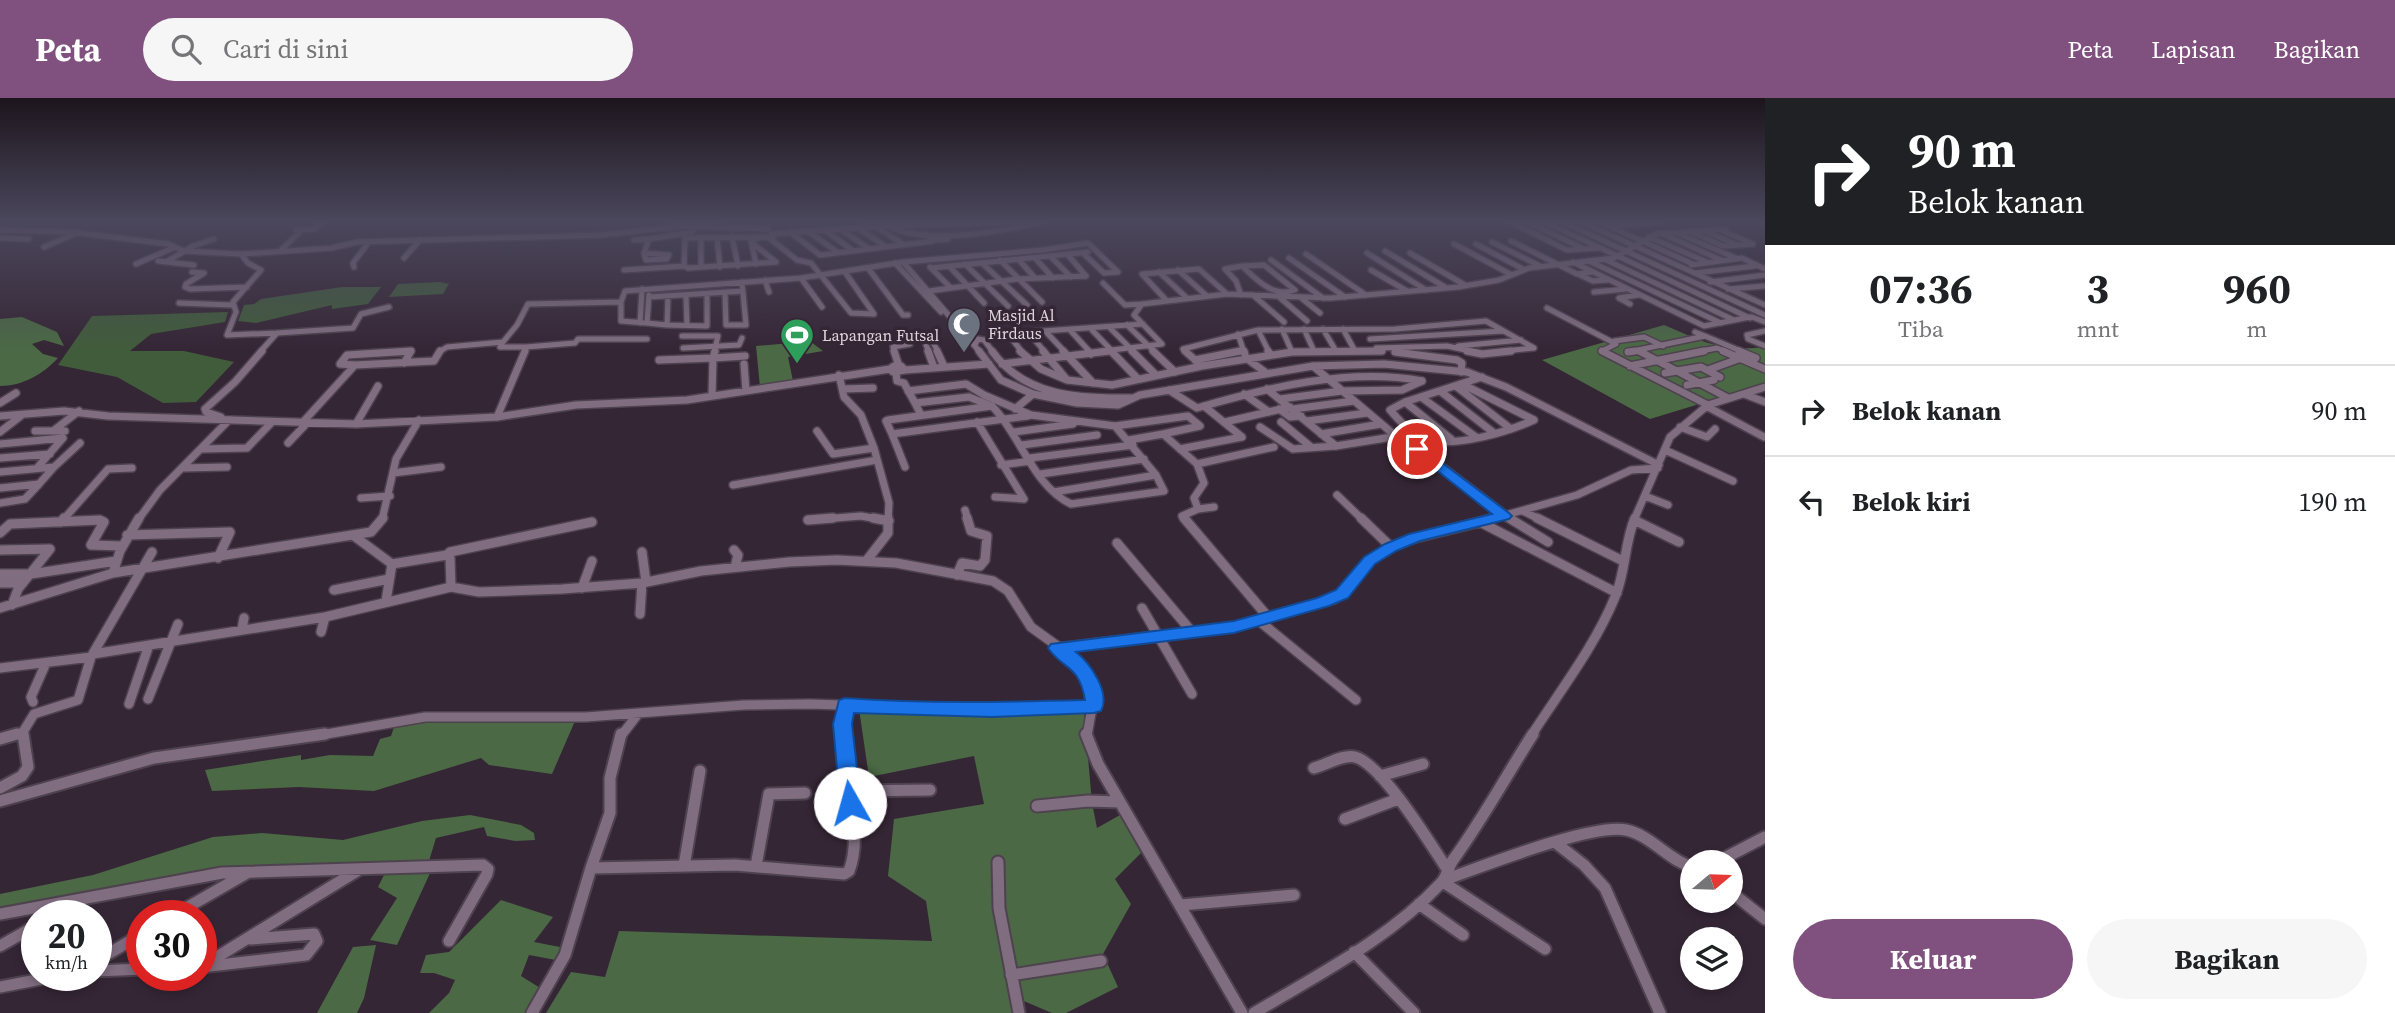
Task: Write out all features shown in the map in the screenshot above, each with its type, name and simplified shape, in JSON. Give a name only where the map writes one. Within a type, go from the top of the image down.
[{"type":"street","points":[[181,265],[204,273],[186,284],[185,287],[190,289],[247,287]]},
{"type":"street","points":[[232,305],[261,269],[252,265]]},
{"type":"street","points":[[624,271],[750,265]]},
{"type":"street","points":[[813,265],[851,313],[874,314],[845,272]]},
{"type":"street","points":[[707,294],[707,326],[621,321],[621,302],[625,291],[801,278],[870,270],[889,265]]},
{"type":"street","points":[[896,265],[922,294],[949,316]]},
{"type":"street","points":[[905,265],[975,345],[1001,380],[1033,394],[1099,405],[1118,405],[1130,398]]},
{"type":"street","points":[[928,265],[950,288]]},
{"type":"street","points":[[931,268],[959,265]]},
{"type":"street","points":[[966,265],[1008,306]]},
{"type":"street","points":[[984,265],[1027,305]]},
{"type":"street","points":[[1004,265],[1042,302]]},
{"type":"street","points":[[1023,265],[1035,278]]},
{"type":"street","points":[[1040,265],[1053,278]]},
{"type":"street","points":[[1058,265],[1071,277]]},
{"type":"street","points":[[929,291],[1017,279],[1087,275],[1077,265]]},
{"type":"street","points":[[1095,265],[1104,273],[1118,272],[1111,265]]},
{"type":"street","points":[[1241,295],[1237,283],[1225,269],[1242,266],[1264,265],[1294,292],[1272,291],[1242,266]]},
{"type":"street","points":[[1277,265],[1323,298]]},
{"type":"street","points":[[1299,265],[1345,297]]},
{"type":"street","points":[[1322,265],[1366,295]]},
{"type":"street","points":[[1386,265],[1426,290]]},
{"type":"street","points":[[1408,265],[1446,288]]},
{"type":"street","points":[[1430,265],[1465,285]]},
{"type":"street","points":[[1493,265],[1512,275]]},
{"type":"street","points":[[1515,265],[1523,269]]},
{"type":"street","points":[[1103,283],[1125,305],[1227,294],[1323,298],[1446,288],[1499,280],[1523,269],[1551,265]]},
{"type":"street","points":[[1558,265],[1593,281],[1607,280]]},
{"type":"street","points":[[1578,265],[1704,326],[1765,315]]},
{"type":"street","points":[[1596,265],[1721,323]]},
{"type":"street","points":[[1616,265],[1736,321]]},
{"type":"street","points":[[1635,265],[1692,293],[1765,322]]},
{"type":"street","points":[[1653,265],[1765,315]]},
{"type":"street","points":[[1676,266],[1687,265]]},
{"type":"street","points":[[949,266],[984,303]]},
{"type":"street","points":[[1676,266],[1765,305]]},
{"type":"street","points":[[1692,273],[1757,266],[1765,269]]},
{"type":"street","points":[[1166,300],[1142,275],[1199,269],[1227,294]]},
{"type":"street","points":[[870,270],[876,274],[909,315],[903,315],[870,270]]},
{"type":"street","points":[[1178,270],[1207,296]]},
{"type":"street","points":[[1371,270],[1407,291]]},
{"type":"street","points":[[1159,272],[1187,298]]},
{"type":"street","points":[[1577,274],[1592,272]]},
{"type":"street","points":[[1710,282],[1765,275]]},
{"type":"street","points":[[801,278],[822,307]]},
{"type":"street","points":[[765,280],[769,292]]},
{"type":"street","points":[[725,293],[726,325],[746,325],[742,282]]},
{"type":"street","points":[[1662,307],[1680,296],[1692,293],[1763,287]]},
{"type":"street","points":[[644,323],[649,297],[646,289]]},
{"type":"street","points":[[644,323],[646,289]]},
{"type":"street","points":[[1594,292],[1625,289]]},
{"type":"street","points":[[649,297],[743,291]]},
{"type":"street","points":[[686,295],[687,326]]},
{"type":"street","points":[[1253,295],[1283,326],[1292,352]]},
{"type":"street","points":[[1630,304],[1619,298],[1638,295]]},
{"type":"street","points":[[667,325],[668,296]]},
{"type":"street","points":[[1278,296],[1307,321]]},
{"type":"street","points":[[1300,297],[1320,313]]},
{"type":"street","points":[[1748,299],[1765,297]]},
{"type":"street","points":[[621,302],[528,304],[517,325],[500,346],[575,343],[578,339],[647,339]]},
{"type":"street","points":[[179,303],[232,305]]},
{"type":"street","points":[[1002,364],[1163,344],[1134,315],[1142,304]]},
{"type":"street","points":[[232,305],[236,312],[227,335],[353,328],[367,311],[389,307]]},
{"type":"street","points":[[1547,308],[1614,341],[1644,337],[1663,346]]},
{"type":"street","points":[[1202,366],[1183,349],[1238,334],[1283,326],[1363,330],[1487,321],[1534,349],[1482,354],[1449,346],[1425,327]]},
{"type":"street","points":[[1143,324],[1009,335],[1029,362],[1043,372],[1067,380],[1112,384],[1246,358],[1292,352],[1376,350],[1521,340]]},
{"type":"street","points":[[1127,325],[1175,372]]},
{"type":"street","points":[[1109,327],[1156,375]]},
{"type":"street","points":[[1304,329],[1314,351]]},
{"type":"street","points":[[1323,329],[1336,351]]},
{"type":"street","points":[[1343,329],[1355,351]]},
{"type":"street","points":[[1070,330],[1091,354]]},
{"type":"street","points":[[1092,330],[1139,379]]},
{"type":"street","points":[[1258,330],[1270,355]]},
{"type":"street","points":[[1363,330],[1384,364]]},
{"type":"street","points":[[1370,339],[1505,331]]},
{"type":"street","points":[[1764,345],[1748,339],[1747,335],[1765,331]]},
{"type":"street","points":[[1028,332],[1067,380]]},
{"type":"street","points":[[1047,332],[1093,383]]},
{"type":"street","points":[[1695,332],[1765,369]]},
{"type":"street","points":[[228,420],[206,412],[205,409],[235,382],[277,333]]},
{"type":"street","points":[[1238,334],[1246,358],[1265,372]]},
{"type":"street","points":[[682,337],[718,336],[713,358],[712,396]]},
{"type":"street","points":[[1628,352],[1705,336]]},
{"type":"street","points":[[683,348],[739,345],[742,338]]},
{"type":"street","points":[[975,345],[978,339],[984,340],[1002,364],[1021,380],[1054,392],[1101,399],[1130,398],[1265,372],[1313,366],[1384,364],[1461,372],[1482,377],[1659,466]]},
{"type":"street","points":[[1614,341],[1614,347],[1602,351],[1763,437]]},
{"type":"street","points":[[404,363],[411,351],[350,354],[340,364],[355,365],[404,363],[436,361],[442,348],[447,346],[503,342]]},
{"type":"street","points":[[933,342],[943,364]]},
{"type":"street","points":[[910,344],[893,347],[898,369],[897,380],[904,383],[921,415]]},
{"type":"street","points":[[926,345],[933,365]]},
{"type":"street","points":[[1708,370],[1764,345]]},
{"type":"street","points":[[497,417],[527,347]]},
{"type":"street","points":[[1630,366],[1717,348],[1756,358]]},
{"type":"street","points":[[1195,360],[1243,350]]},
{"type":"street","points":[[1376,350],[1457,360],[1462,363],[1461,372]]},
{"type":"street","points":[[1638,350],[1728,398]]},
{"type":"street","points":[[659,360],[745,356]]},
{"type":"street","points":[[0,416],[79,411],[108,416],[356,424],[497,417],[576,405],[712,396],[839,375],[943,364],[988,363]]},
{"type":"street","points":[[898,369],[988,363]]},
{"type":"street","points":[[744,364],[746,391]]},
{"type":"street","points":[[288,443],[355,365]]},
{"type":"street","points":[[1260,427],[1290,449],[1390,439],[1392,434],[1313,366]]},
{"type":"street","points":[[1665,373],[1701,367],[1717,378],[1687,385]]},
{"type":"street","points":[[839,375],[845,399],[860,415],[874,448],[889,503],[886,538],[867,560]]},
{"type":"street","points":[[1460,386],[1534,420],[1511,429],[1476,437],[1426,439],[1391,412],[1390,408],[1405,402],[1482,377]]},
{"type":"street","points":[[1169,390],[1197,408],[1267,388],[1328,379],[1423,381],[1402,390],[1342,391],[1280,399]]},
{"type":"street","points":[[908,390],[966,384],[1031,415],[1115,426],[1188,416],[1200,426],[1107,448],[1002,465]]},
{"type":"street","points":[[356,424],[378,386]]},
{"type":"street","points":[[1460,386],[1511,429]]},
{"type":"street","points":[[1254,1013],[1406,917],[1445,877],[1602,626],[1617,593],[1625,545],[1634,520],[1671,437],[1707,406],[1765,387]]},
{"type":"street","points":[[843,389],[873,388]]},
{"type":"street","points":[[1267,388],[1336,446]]},
{"type":"street","points":[[1440,391],[1493,433]]},
{"type":"street","points":[[0,403],[16,393]]},
{"type":"street","points":[[1015,409],[1033,394]]},
{"type":"street","points":[[1244,394],[1269,412]]},
{"type":"street","points":[[1744,394],[1765,402]]},
{"type":"street","points":[[915,403],[969,397],[992,406],[1014,432],[1054,492],[1071,505],[1160,492],[1165,489],[1157,475],[1115,426]]},
{"type":"street","points":[[1421,397],[1476,437]]},
{"type":"street","points":[[1225,422],[1291,408],[1354,401]]},
{"type":"street","points":[[1405,402],[1451,439]]},
{"type":"street","points":[[905,467],[886,421],[992,406]]},
{"type":"street","points":[[1180,449],[1242,437],[1204,406]]},
{"type":"street","points":[[1279,410],[1290,417],[1304,418],[1367,413]]},
{"type":"street","points":[[53,431],[79,411]]},
{"type":"street","points":[[0,432],[24,413]]},
{"type":"street","points":[[892,434],[1031,415]]},
{"type":"street","points":[[113,573],[127,535],[138,518],[228,420]]},
{"type":"street","points":[[0,608],[113,573],[371,532],[378,527],[390,496],[396,460],[419,420]]},
{"type":"street","points":[[201,449],[247,448],[272,422]]},
{"type":"street","points":[[976,422],[1024,499],[995,498]]},
{"type":"street","points":[[1014,432],[1060,427],[1077,422]]},
{"type":"street","points":[[1281,422],[1311,447]]},
{"type":"street","points":[[1090,424],[1107,448]]},
{"type":"street","points":[[1321,434],[1381,424]]},
{"type":"street","points":[[1680,427],[1707,438],[1716,429]]},
{"type":"street","points":[[35,431],[65,431]]},
{"type":"street","points":[[817,431],[833,454],[874,448]]},
{"type":"street","points":[[1163,433],[1196,464],[1204,484],[1194,498],[1198,509]]},
{"type":"street","points":[[1022,445],[1097,435]]},
{"type":"street","points":[[0,444],[63,438],[37,468]]},
{"type":"street","points":[[0,503],[23,500],[80,443]]},
{"type":"street","points":[[1196,464],[1274,447]]},
{"type":"street","points":[[1417,449],[1504,516],[1548,542]]},
{"type":"street","points":[[1665,450],[1733,481]]},
{"type":"street","points":[[0,458],[50,454]]},
{"type":"street","points":[[1041,474],[1144,459]]},
{"type":"street","points":[[733,485],[877,460]]},
{"type":"street","points":[[1057,648],[1234,627],[1334,599],[1342,594],[1369,561],[1391,547],[1596,488],[1631,470],[1659,466]]},
{"type":"street","points":[[0,472],[54,467]]},
{"type":"street","points":[[183,468],[227,467]]},
{"type":"street","points":[[393,473],[441,467]]},
{"type":"street","points":[[61,522],[108,469],[132,468]]},
{"type":"street","points":[[1054,492],[1157,475]]},
{"type":"street","points":[[0,488],[39,484]]},
{"type":"street","points":[[1338,495],[1391,547]]},
{"type":"street","points":[[361,498],[390,496]]},
{"type":"street","points":[[1645,496],[1668,505]]},
{"type":"street","points":[[1214,507],[1198,509],[1182,516],[1268,617]]},
{"type":"street","points":[[957,575],[961,564],[980,566],[985,560],[987,536],[971,531],[965,510]]},
{"type":"street","points":[[1523,511],[1623,561]]},
{"type":"street","points":[[808,520],[861,516],[889,521]]},
{"type":"street","points":[[0,525],[103,520],[91,545],[122,546]]},
{"type":"street","points":[[1634,520],[1679,542]]},
{"type":"street","points":[[354,536],[392,564],[447,555],[450,552],[592,522]]},
{"type":"street","points":[[1480,522],[1617,593]]},
{"type":"street","points":[[0,533],[10,524]]},
{"type":"street","points":[[127,535],[230,532],[218,558]]},
{"type":"street","points":[[1117,543],[1192,632]]},
{"type":"street","points":[[0,550],[49,547],[23,583],[12,605]]},
{"type":"street","points":[[734,550],[738,555],[735,567]]},
{"type":"street","points":[[0,788],[22,776],[28,767],[23,732],[34,714],[78,700],[92,655],[152,552]]},
{"type":"street","points":[[640,614],[644,583],[642,552]]},
{"type":"street","points":[[447,555],[450,558],[451,587]]},
{"type":"street","points":[[0,668],[30,661],[46,663],[172,640],[325,617],[451,587],[490,592],[582,588],[644,583],[701,570],[816,560],[867,560],[910,564],[993,581],[1003,587],[1031,627],[1081,665],[1094,696],[1094,706],[1086,728],[1088,742],[1242,1013]]},
{"type":"street","points":[[0,574],[31,574],[116,561]]},
{"type":"street","points":[[582,588],[592,561]]},
{"type":"street","points":[[386,601],[392,564]]},
{"type":"street","points":[[334,590],[389,579]]},
{"type":"street","points":[[0,583],[23,583]]},
{"type":"street","points":[[1142,608],[1192,694]]},
{"type":"street","points":[[321,632],[325,617]]},
{"type":"street","points":[[242,629],[244,618]]},
{"type":"street","points":[[1258,620],[1356,700]]},
{"type":"street","points":[[149,699],[178,624]]},
{"type":"street","points":[[129,704],[149,645]]},
{"type":"street","points":[[33,702],[31,697],[46,663]]},
{"type":"street","points":[[0,801],[154,758],[272,743],[425,717],[574,717],[744,705],[992,710],[1094,706]]},
{"type":"street","points":[[591,867],[756,866],[817,873],[844,874],[849,871],[857,839],[848,791],[842,724],[845,705]]},
{"type":"street","points":[[532,1013],[565,955],[610,813],[610,778],[621,734],[638,714]]},
{"type":"street","points":[[0,739],[23,732]]},
{"type":"street","points":[[1314,768],[1353,757],[1362,759],[1398,799],[1445,877],[1545,950]]},
{"type":"street","points":[[1380,776],[1423,764]]},
{"type":"street","points":[[684,866],[700,771]]},
{"type":"street","points":[[848,791],[930,790]]},
{"type":"street","points":[[756,866],[769,794],[804,793]]},
{"type":"street","points":[[1345,819],[1398,799]]},
{"type":"street","points":[[1037,806],[1088,801],[1120,802]]},
{"type":"street","points":[[1445,877],[1601,831],[1626,829],[1672,861],[1680,863]]},
{"type":"street","points":[[1740,850],[1765,837]]},
{"type":"street","points":[[1556,843],[1584,865],[1605,888],[1660,1013]]},
{"type":"street","points":[[998,862],[999,908],[1019,1013]]},
{"type":"street","points":[[88,900],[197,877],[249,871],[483,865],[488,869],[449,942]]},
{"type":"street","points":[[217,958],[362,867]]},
{"type":"street","points":[[200,900],[249,871]]},
{"type":"street","points":[[1181,905],[1294,895]]},
{"type":"street","points":[[1743,902],[1765,919]]},
{"type":"street","points":[[1419,904],[1463,935]]},
{"type":"street","points":[[0,915],[21,912]]},
{"type":"street","points":[[0,946],[21,934]]},
{"type":"street","points":[[217,965],[306,955],[317,941],[314,934],[251,939]]},
{"type":"street","points":[[1354,952],[1414,1013]]},
{"type":"street","points":[[1011,975],[1101,961]]},
{"type":"street","points":[[0,987],[21,983]]},
{"type":"green space","points":[[398,284],[449,284],[443,294],[389,297]]},
{"type":"green space","points":[[342,287],[381,287],[368,304],[332,309],[332,305],[256,323],[238,321],[244,305],[254,304],[261,299]]},
{"type":"green space","points":[[228,312],[225,322],[151,334],[130,351],[184,351],[234,362],[196,402],[163,403],[117,377],[58,365],[92,316]]},
{"type":"green space","points":[[22,317],[57,332],[64,346],[44,340],[32,344],[43,354],[58,358],[32,378],[17,384],[0,386],[0,319]]},
{"type":"green space","points":[[1664,325],[1724,347],[1765,347],[1765,384],[1650,419],[1542,360]]},
{"type":"green space","points":[[803,337],[810,337],[811,342],[823,351],[788,357],[793,381],[760,387],[756,346],[804,342]]},
{"type":"green space","points":[[859,709],[1084,712],[1092,803],[1097,828],[1120,815],[1141,853],[1115,879],[1131,904],[1103,954],[1118,987],[1066,1013],[1052,1013],[1012,996],[1012,1013],[546,1013],[571,972],[605,977],[619,931],[932,941],[926,901],[888,876],[894,819],[984,804],[974,756],[869,777]]},
{"type":"green space","points":[[436,716],[575,721],[552,774],[489,765],[481,758],[374,791],[299,787],[212,791],[205,770],[301,755],[301,760],[330,755],[373,756],[380,739],[391,736],[395,724]]},
{"type":"green space","points":[[470,815],[521,825],[534,833],[535,840],[515,841],[487,836],[484,827],[436,838],[429,861],[410,867],[197,877],[78,900],[21,900],[21,911],[0,915],[0,894],[93,875],[213,837],[262,833],[343,840],[422,821]]},
{"type":"green space","points":[[386,871],[431,871],[397,945],[370,940],[397,898],[378,887]]},
{"type":"green space","points":[[501,900],[553,917],[534,942],[565,948],[561,961],[529,955],[521,976],[545,991],[531,1013],[429,1013],[449,993],[455,980],[434,973],[420,973],[426,955],[449,952]]},
{"type":"green space","points":[[376,945],[364,998],[357,1013],[317,1013],[353,947]]},
{"type":"place","name":"Masjid Al Firdaus","points":[[964,354]]},
{"type":"place","name":"Lapangan Futsal","points":[[797,365]]},
{"type":"route","points":[[850,803],[842,724],[845,705],[891,709],[992,710],[1094,706],[1094,696],[1081,665],[1057,648],[1234,627],[1334,599],[1342,594],[1369,561],[1391,547],[1415,538],[1504,516],[1417,449]]}]
